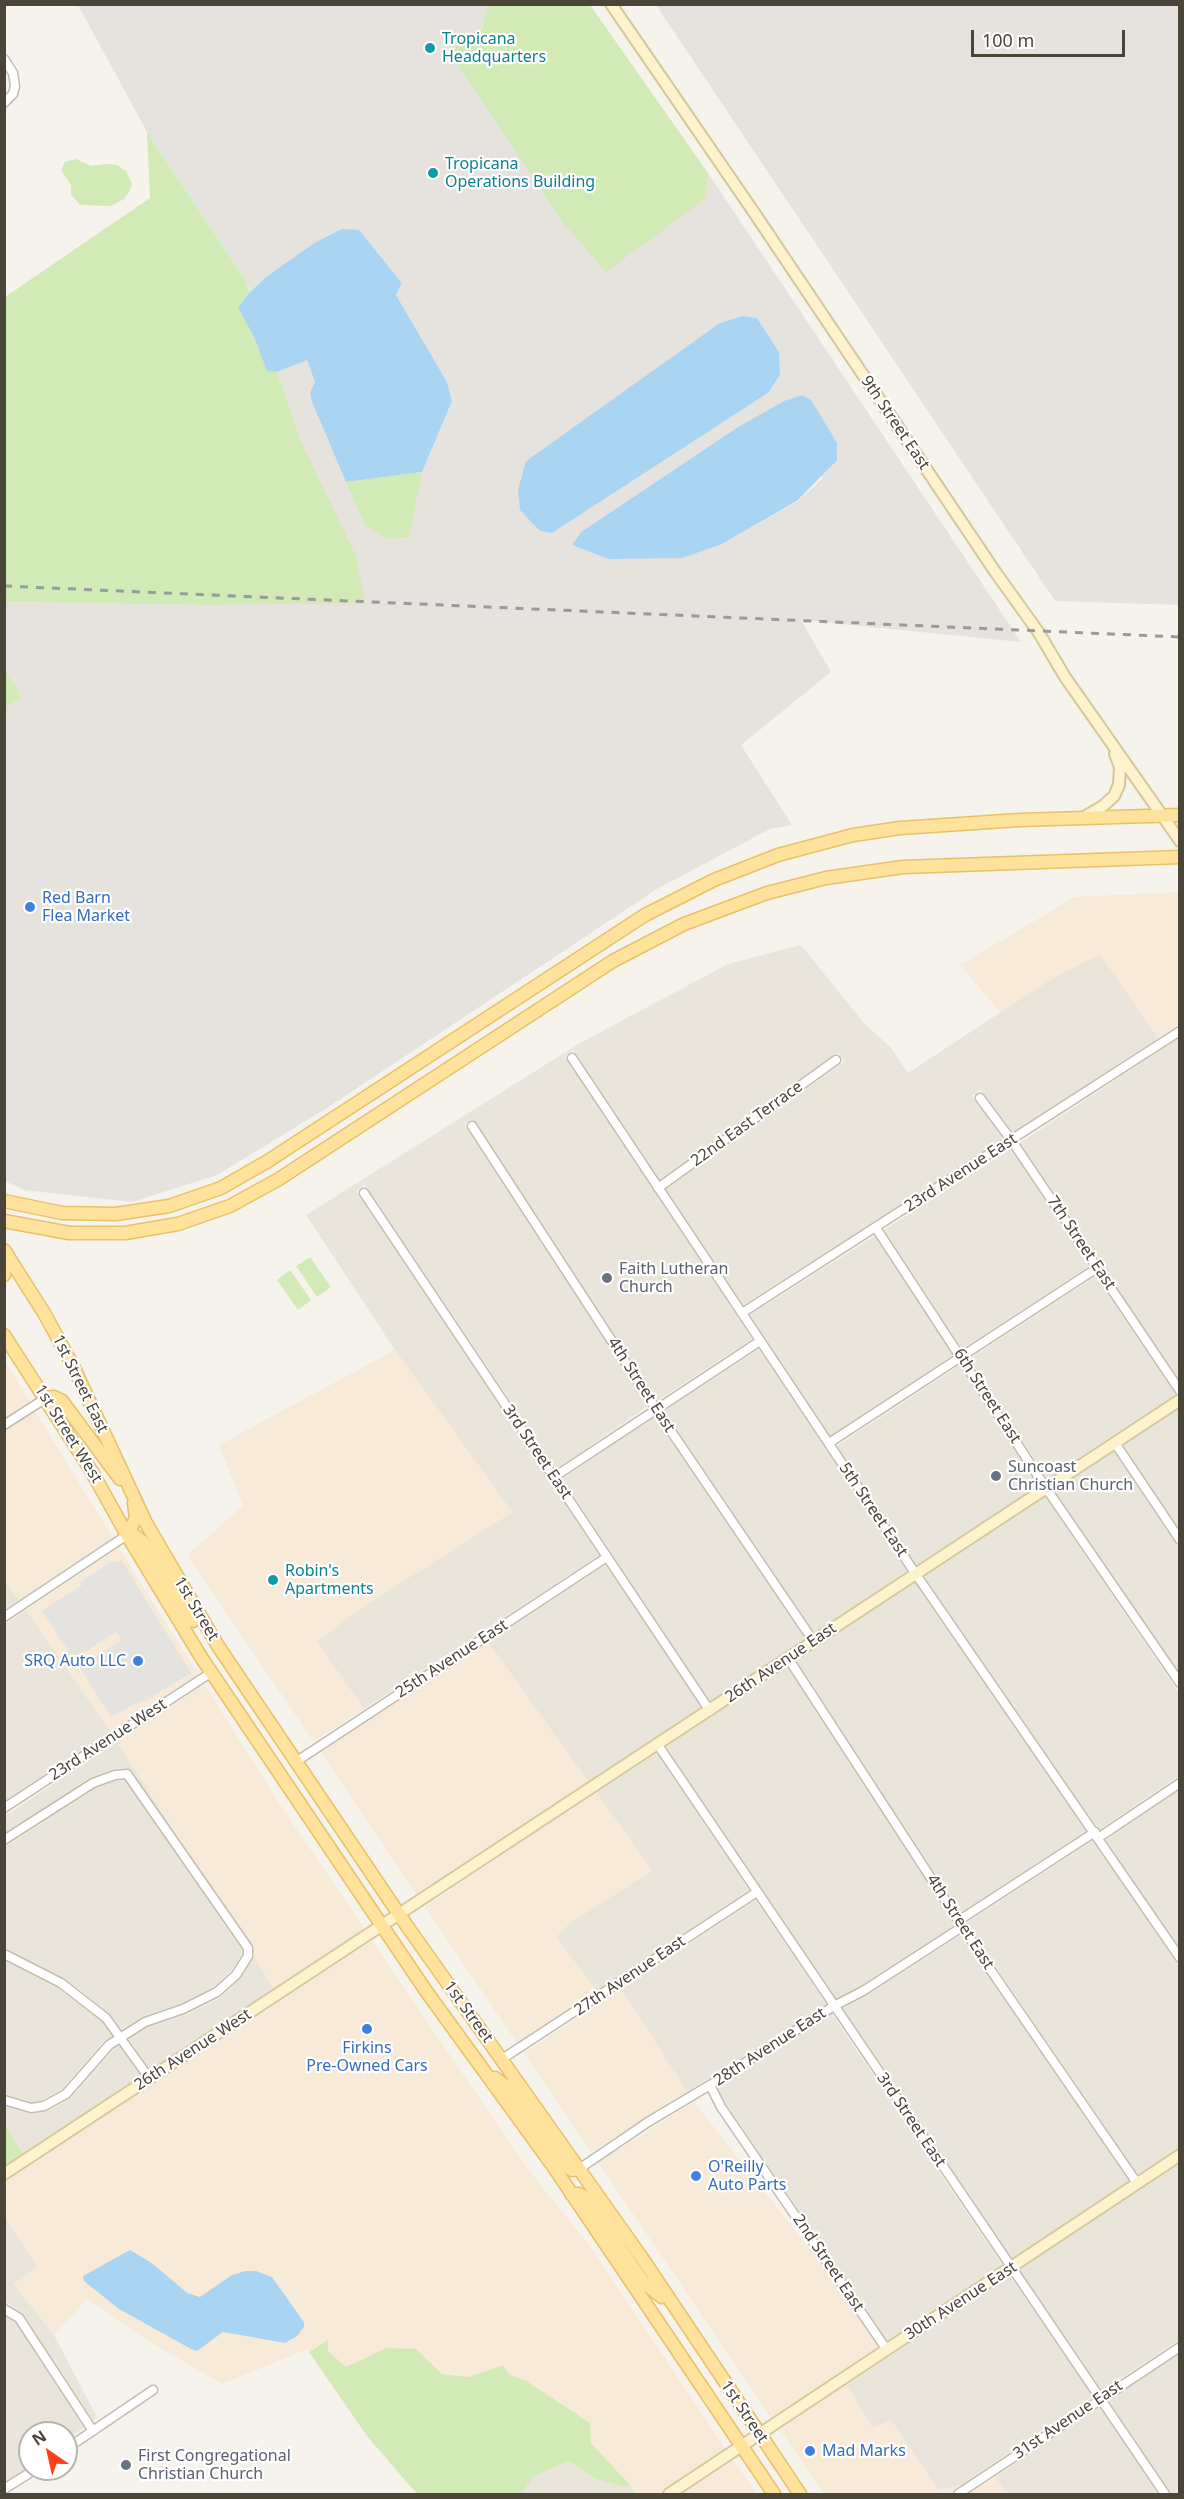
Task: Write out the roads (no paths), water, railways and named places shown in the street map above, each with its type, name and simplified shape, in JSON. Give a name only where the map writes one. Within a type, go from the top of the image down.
[{"type":"main road","points":[[4,1201],[62,1213],[116,1214],[169,1206],[220,1188],[268,1161],[645,915],[706,883],[778,855],[852,835],[900,828],[1084,817],[1179,815]]},
{"type":"main road","points":[[4,1221],[51,1231],[105,1234],[160,1228],[222,1209],[279,1179],[621,957],[684,924],[766,893],[826,878],[903,867],[1179,856]]},
{"type":"main road","points":[[4,1275],[6,1252]]},
{"type":"main road","name":"1st Street East","points":[[6,1252],[72,1364],[146,1523]]},
{"type":"main road","name":"1st Street West","points":[[4,1335],[92,1472],[126,1535]]},
{"type":"main road","points":[[46,1398],[54,1397],[62,1401],[131,1492],[136,1518],[126,1535],[137,1537],[145,1545],[224,1670],[253,1699]]},
{"type":"main road","name":"1st Street","points":[[146,1523],[190,1601],[253,1699],[400,1915],[579,2169],[800,2494]]},
{"type":"main road","name":"1st Street","points":[[126,1535],[212,1672],[382,1926],[571,2194],[774,2494]]},
{"type":"main road","points":[[486,2072],[511,2090],[565,2165],[572,2170],[579,2169]]},
{"type":"main road","points":[[571,2194],[581,2194],[586,2198],[643,2282],[672,2306]]},
{"type":"street","name":"9th Street East","points":[[611,4],[1039,633],[1061,671],[1179,840]]},
{"type":"street","points":[[4,59],[13,73],[15,82],[13,94],[4,103]]},
{"type":"street","points":[[1084,817],[1103,806],[1114,796],[1119,785],[1120,767],[1108,738]]},
{"type":"street","name":"23rd Avenue East","points":[[742,1313],[1012,1141],[1179,1031]]},
{"type":"street","name":"5th Street East","points":[[572,1058],[915,1573],[1097,1835],[1179,1958]]},
{"type":"street","name":"22nd East Terrace","points":[[658,1188],[836,1060]]},
{"type":"street","name":"7th Street East","points":[[980,1098],[1012,1141],[1179,1391]]},
{"type":"street","name":"4th Street East","points":[[472,1126],[656,1408],[814,1642]]},
{"type":"street","name":"3rd Street East","points":[[364,1193],[710,1711]]},
{"type":"street","name":"6th Street East","points":[[876,1228],[1046,1488],[1179,1683]]},
{"type":"street","points":[[829,1443],[1097,1268]]},
{"type":"street","points":[[554,1477],[760,1341]]},
{"type":"street","points":[[4,1425],[46,1398]]},
{"type":"street","name":"26th Avenue East","points":[[382,1926],[1179,1400]]},
{"type":"street","points":[[1115,1443],[1179,1540]]},
{"type":"street","points":[[4,1617],[126,1535]]},
{"type":"street","name":"25th Avenue East","points":[[297,1761],[607,1557]]},
{"type":"street","name":"4th Street East","points":[[788,1658],[960,1924],[1137,2183]]},
{"type":"street","name":"23rd Avenue West","points":[[4,1808],[212,1672]]},
{"type":"street","name":"3rd Street East","points":[[658,1744],[1164,2494]]},
{"type":"street","points":[[4,1840],[93,1783],[115,1775],[127,1774],[248,1948],[248,1956],[236,1975],[217,1992],[183,2009],[145,2022],[109,2045],[66,2094],[44,2106],[31,2108],[4,2100]]},
{"type":"street","name":"28th Avenue East","points":[[579,2169],[648,2122],[834,2006],[863,1991],[960,1924],[1179,1783]]},
{"type":"street","name":"27th Avenue East","points":[[502,2059],[757,1892]]},
{"type":"street","name":"26th Avenue West","points":[[4,2174],[382,1926]]},
{"type":"street","points":[[4,1954],[61,1983],[106,2018],[150,2079]]},
{"type":"street","name":"2nd Street East","points":[[710,2085],[721,2107],[887,2350]]},
{"type":"street","name":"30th Avenue East","points":[[669,2494],[1179,2155]]},
{"type":"street","points":[[4,2309],[19,2318],[93,2431]]},
{"type":"street","name":"31st Avenue East","points":[[958,2494],[1179,2347]]},
{"type":"street","points":[[78,2441],[153,2390]]},
{"type":"street","points":[[4,2489],[18,2480]]},
{"type":"water","points":[[342,229],[359,230],[402,283],[396,295],[447,382],[452,401],[422,472],[346,482],[312,402],[310,393],[315,382],[307,360],[277,372],[267,371],[254,337],[238,308],[249,293],[266,277],[316,242]]},
{"type":"water","points":[[743,316],[757,318],[779,352],[780,375],[768,393],[552,533],[540,531],[520,510],[518,490],[526,461],[720,323]]},
{"type":"water","points":[[802,395],[811,400],[837,443],[837,460],[797,501],[722,544],[682,558],[608,559],[572,545],[581,532],[738,427],[784,401]]},
{"type":"water","points":[[130,2250],[153,2264],[187,2293],[200,2297],[232,2275],[245,2271],[256,2271],[272,2277],[304,2322],[304,2327],[297,2336],[285,2343],[223,2332],[197,2351],[193,2350],[119,2309],[84,2281],[83,2276]]},
{"type":"railway","points":[[4,586],[1180,637]]},
{"type":"place","name":"Tropicana Headquarters","points":[[430,48]]},
{"type":"place","name":"Tropicana Operations Building","points":[[433,173]]},
{"type":"place","name":"Red Barn Flea Market","points":[[30,907]]},
{"type":"place","name":"Faith Lutheran Church","points":[[607,1278]]},
{"type":"place","name":"Suncoast Christian Church","points":[[996,1476]]},
{"type":"place","name":"Robin's Apartments","points":[[273,1580]]},
{"type":"place","name":"SRQ Auto LLC","points":[[138,1661]]},
{"type":"place","name":"Firkins Pre-Owned Cars","points":[[367,2029]]},
{"type":"place","name":"O'Reilly Auto Parts","points":[[696,2176]]},
{"type":"place","name":"Mad Marks","points":[[810,2451]]},
{"type":"place","name":"First Congregational Christian Church","points":[[126,2465]]}]
